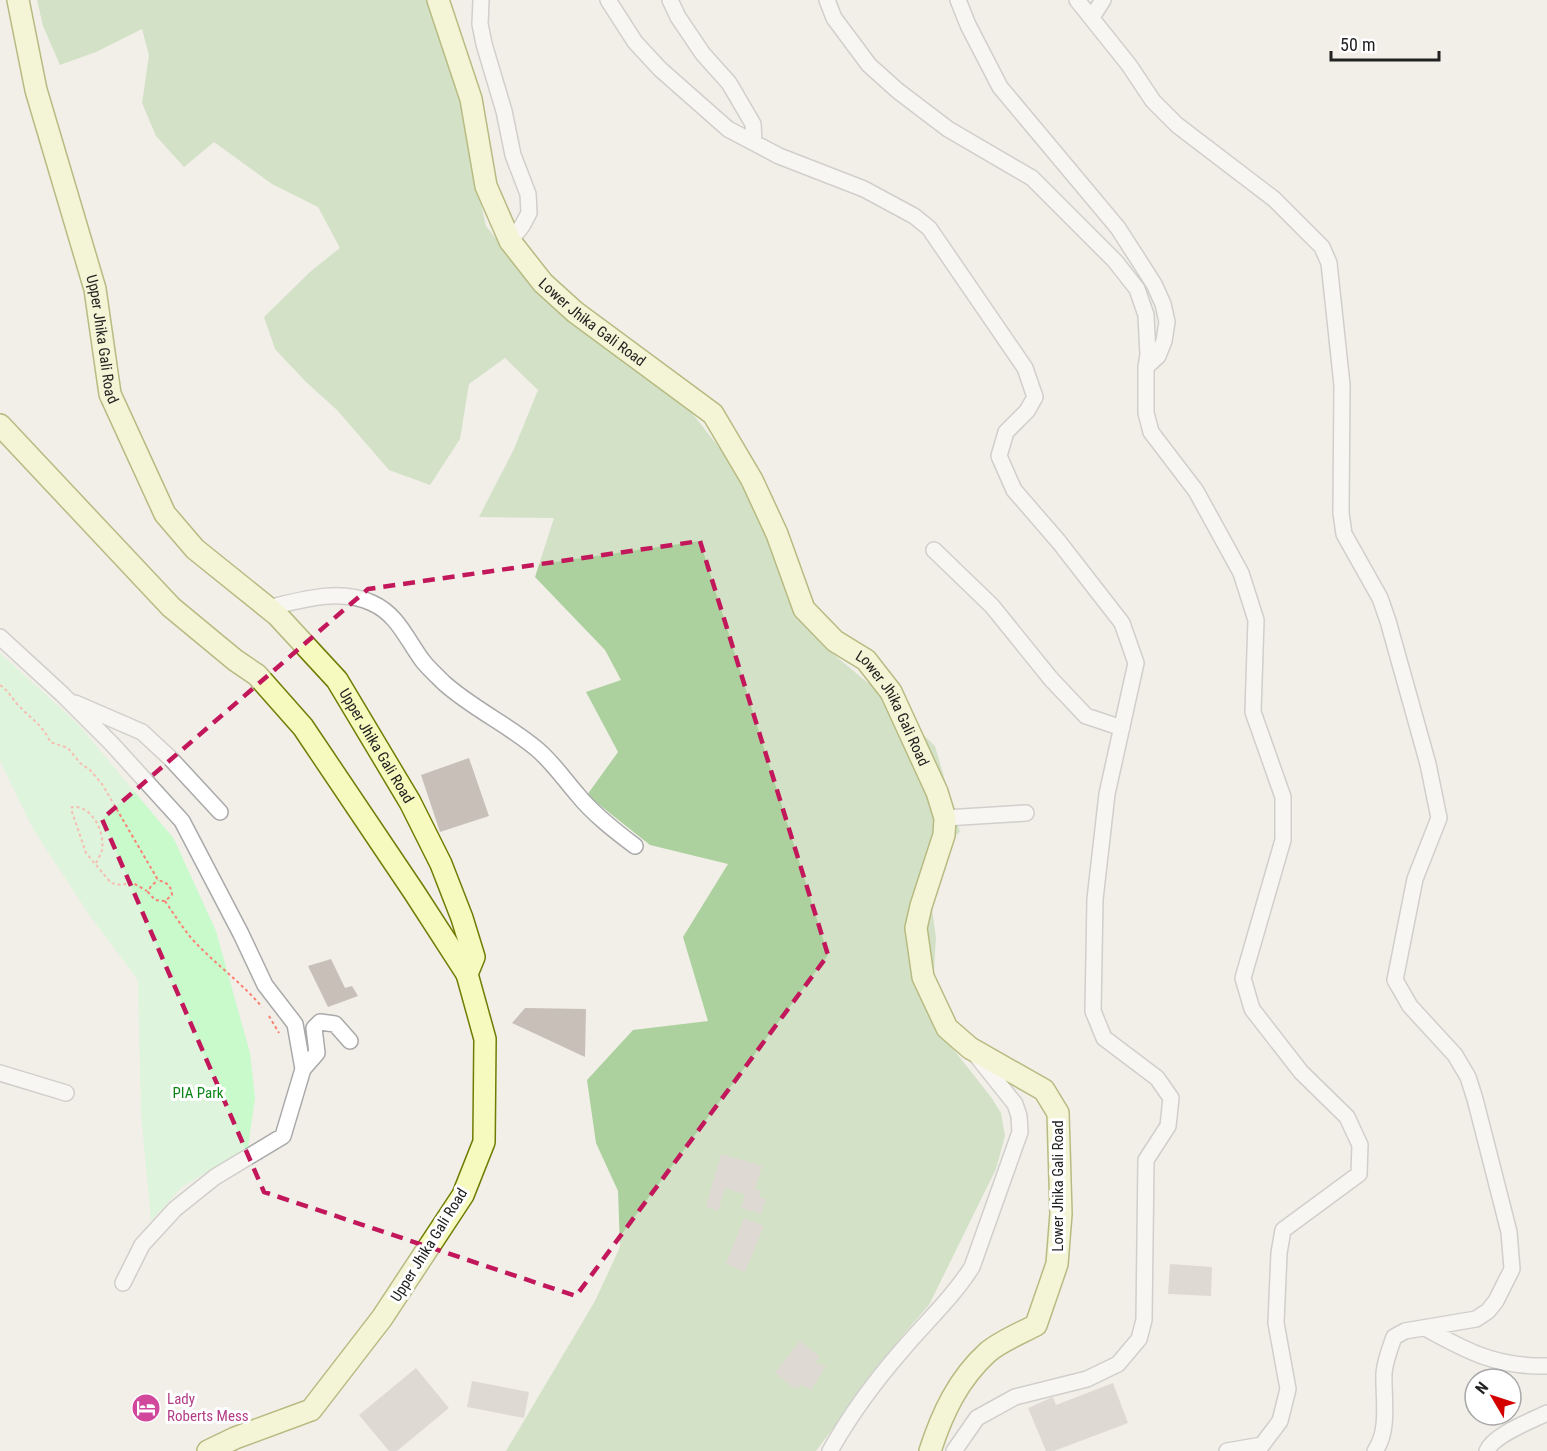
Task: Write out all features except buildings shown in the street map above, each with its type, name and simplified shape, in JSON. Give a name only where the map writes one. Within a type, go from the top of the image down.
[{"type":"main road","name":"Upper Jhika Gali Road","points":[[18,0],[36,90],[95,289],[110,394],[165,514],[195,549],[268,608],[337,680],[410,802],[441,864],[462,918],[474,957],[467,975],[485,1039],[484,1142],[463,1195],[382,1318],[311,1410],[235,1438],[208,1451]]},
{"type":"main road","name":"Lower Jhika Gali Road","points":[[438,0],[471,99],[486,186],[510,241],[543,283],[575,312],[712,414],[752,480],[777,534],[804,609],[835,641],[866,660],[891,692],[937,792],[945,818],[944,835],[916,928],[923,977],[947,1028],[970,1048],[1044,1090],[1058,1113],[1061,1214],[1057,1264],[1036,1325],[989,1351],[958,1386],[938,1425],[930,1451]]},
{"type":"main road","points":[[0,425],[171,607],[257,675],[303,727],[467,975]]},
{"type":"street","points":[[481,0],[480,24],[484,44],[504,111],[513,155],[528,194],[529,213],[510,241]]},
{"type":"street","points":[[608,0],[635,42],[660,69],[728,129],[803,167],[864,189],[914,216],[929,228],[1025,368],[1035,397],[1028,411],[1006,432],[999,456],[1014,490],[1059,542],[1122,623],[1137,663],[1107,794],[1095,899],[1093,1011],[1104,1038],[1157,1078],[1171,1098],[1168,1126],[1146,1160],[1144,1320],[1139,1339],[1118,1364],[1087,1379],[1015,1397],[977,1418],[954,1451]]},
{"type":"street","points":[[670,0],[688,33],[729,83],[753,124],[754,142]]},
{"type":"street","points":[[827,0],[834,18],[869,65],[898,91],[948,129],[1032,178],[1115,261],[1137,288],[1146,315],[1148,355],[1146,413],[1151,432],[1196,492],[1240,573],[1256,620],[1253,712],[1283,797],[1283,840],[1243,978],[1252,1009],[1301,1072],[1347,1117],[1360,1145],[1359,1174],[1284,1230],[1279,1253],[1276,1323],[1288,1389],[1280,1421],[1262,1446],[1227,1451]]},
{"type":"street","points":[[958,0],[968,25],[1000,87],[1118,228],[1154,284],[1163,304],[1167,322],[1164,341],[1158,356],[1146,367]]},
{"type":"street","points":[[967,0],[968,25]]},
{"type":"street","points":[[1077,0],[1129,65],[1153,101],[1177,125],[1274,199],[1322,247],[1329,263],[1342,385],[1341,513],[1344,534],[1380,598],[1388,621],[1428,764],[1439,818],[1415,879],[1395,980],[1410,1006],[1455,1054],[1467,1077],[1475,1099],[1509,1232],[1512,1269],[1504,1288],[1488,1311],[1476,1319],[1405,1331],[1394,1337],[1384,1371],[1385,1407],[1380,1444],[1374,1451]]},
{"type":"street","points":[[1092,17],[1103,0]]},
{"type":"street","points":[[934,550],[992,606],[1051,679],[1086,716],[1122,728]]},
{"type":"street","points":[[268,608],[317,596],[355,597],[390,613],[423,661],[444,683],[466,701],[502,723],[538,750],[560,772],[578,796],[617,833],[635,846]]},
{"type":"street","points":[[0,637],[112,744],[182,820],[265,985],[295,1024],[303,1069]]},
{"type":"street","points":[[67,699],[142,732],[171,758],[220,812]]},
{"type":"street","points":[[945,818],[1026,813]]},
{"type":"street","points":[[123,1283],[142,1245],[175,1209],[215,1178],[283,1136],[303,1069],[317,1053],[314,1028],[320,1022],[335,1024],[350,1041]]},
{"type":"street","points":[[830,1451],[842,1430],[902,1350],[962,1283],[972,1267],[1016,1147],[1020,1131],[1015,1104],[970,1048]]},
{"type":"street","points":[[0,1073],[66,1093]]},
{"type":"street","points":[[1425,1328],[1463,1349],[1493,1361],[1547,1366]]},
{"type":"street","points":[[1487,1451],[1489,1445],[1501,1437],[1547,1413]]},
{"type":"path","points":[[0,685],[9,690],[16,704],[46,731],[50,742],[68,748],[102,784],[158,880],[167,882],[172,895],[165,901],[155,900],[148,892],[131,882],[122,885],[111,883],[86,853],[71,810],[72,807],[76,806],[85,810],[96,821],[102,849],[96,863]]},
{"type":"path","points":[[148,892],[158,880]]},
{"type":"path","points":[[165,901],[194,940],[250,993],[268,1014],[279,1033]]},
{"type":"highlighted area","points":[[700,541],[828,955],[576,1296],[264,1192],[102,819],[368,589]]},
{"type":"green space","points":[[37,0],[431,0],[470,115],[476,181],[486,226],[528,279],[685,404],[790,538],[795,563],[820,643],[880,693],[935,746],[960,832],[925,858],[936,938],[931,1021],[991,1097],[1001,1113],[1005,1136],[996,1169],[929,1305],[902,1336],[816,1451],[506,1451],[595,1301],[620,1247],[618,1191],[596,1143],[587,1080],[633,1030],[708,1021],[683,937],[728,864],[650,845],[587,795],[618,752],[586,692],[621,680],[605,650],[535,577],[554,518],[479,517],[514,449],[538,390],[505,358],[469,384],[460,439],[430,485],[389,470],[337,410],[275,349],[264,317],[311,271],[340,248],[318,207],[272,184],[214,142],[184,167],[156,136],[142,103],[149,55],[142,29],[96,52],[60,65],[43,26]]},
{"type":"green space","name":"PIA Park","points":[[0,653],[78,724],[174,839],[216,931],[250,1053],[255,1098],[248,1148],[182,1187],[151,1221],[141,1114],[138,980],[90,916],[33,829],[0,761]]},
{"type":"place","name":"Lady Roberts Mess","points":[[146,1408]]}]
